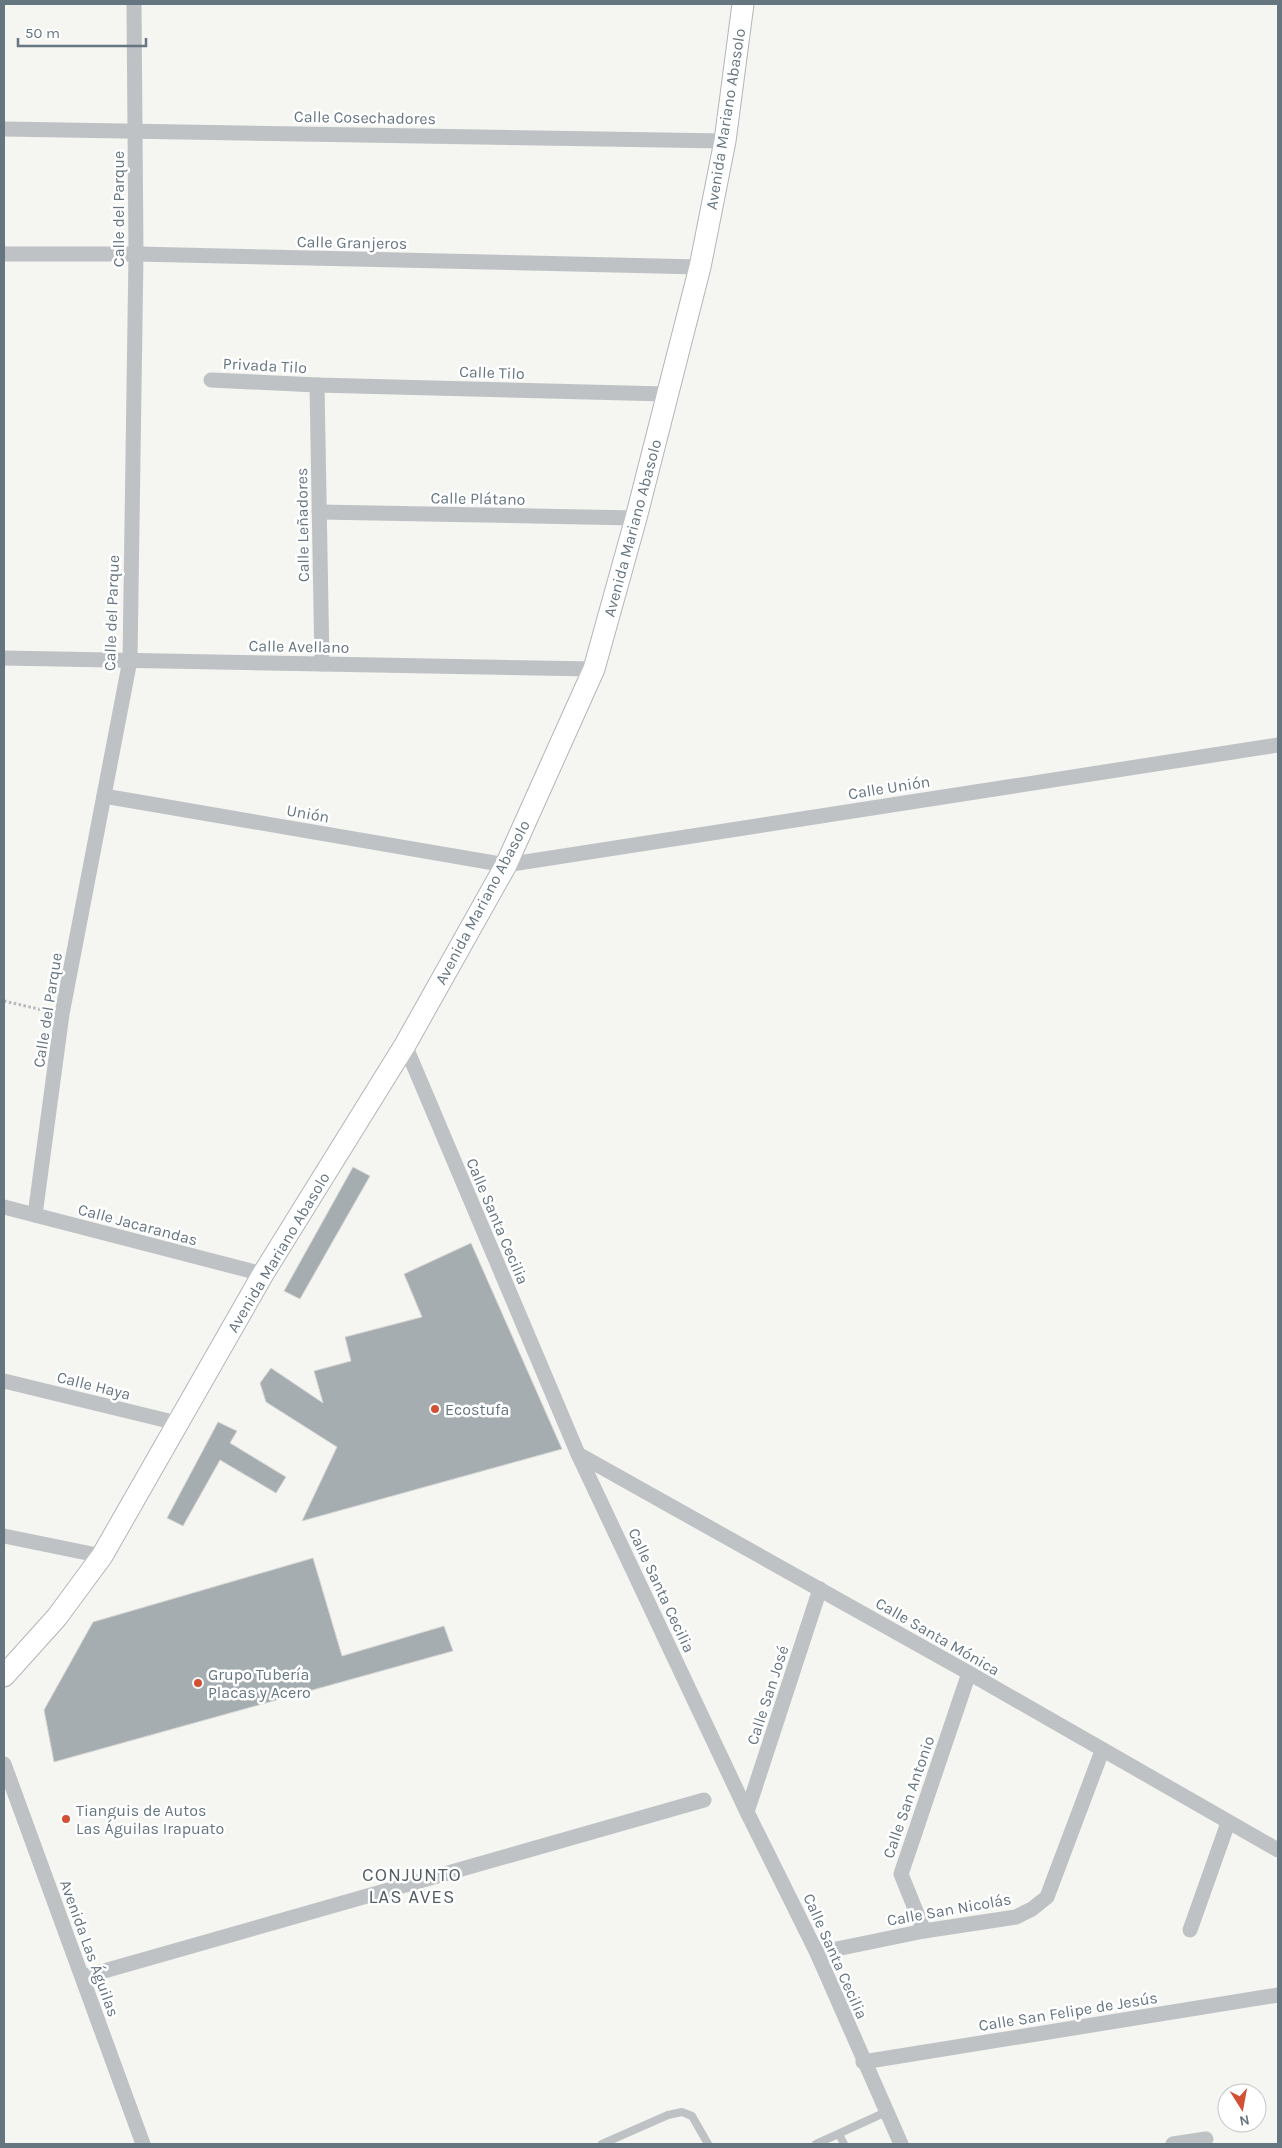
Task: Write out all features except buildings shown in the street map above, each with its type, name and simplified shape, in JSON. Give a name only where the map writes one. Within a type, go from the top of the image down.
[{"type":"street","name":"Calle del Parque","points":[[35,1215],[62,1014],[130,660],[136,254],[134,4]]},
{"type":"street","name":"Avenida Mariano Abasolo","points":[[4,1676],[57,1617],[102,1556],[263,1274],[405,1045],[506,865],[594,669],[636,518],[666,394],[700,267],[726,141],[743,4]]},
{"type":"street","name":"Calle Cosechadores","points":[[4,129],[726,141]]},
{"type":"street","name":"Calle Granjeros","points":[[4,254],[136,254],[700,267]]},
{"type":"street","name":"Privada Tilo","points":[[211,380],[316,385]]},
{"type":"street","name":"Calle Tilo","points":[[316,385],[666,394]]},
{"type":"street","name":"Calle Leñadores","points":[[316,385],[322,664]]},
{"type":"street","name":"Calle Plátano","points":[[319,512],[636,518]]},
{"type":"street","name":"Calle Avellano","points":[[4,658],[594,669]]},
{"type":"street","name":"Calle Unión","points":[[506,865],[1278,744]]},
{"type":"street","name":"Unión","points":[[104,796],[506,865]]},
{"type":"street","name":"Calle Santa Cecilia","points":[[405,1045],[578,1454],[747,1812],[817,1953],[863,2062],[901,2144]]},
{"type":"street","name":"Calle Jacarandas","points":[[4,1207],[263,1274]]},
{"type":"street","name":"Calle Haya","points":[[4,1381],[177,1423]]},
{"type":"street","name":"Calle Santa Mónica","points":[[578,1454],[969,1673],[1102,1751],[1278,1850]]},
{"type":"street","points":[[4,1536],[102,1556]]},
{"type":"street","name":"Calle San José","points":[[747,1812],[820,1590]]},
{"type":"street","name":"Calle San Antonio","points":[[924,1931],[900,1874],[969,1673]]},
{"type":"street","name":"Calle San Nicolás","points":[[817,1953],[924,1931],[1016,1917],[1032,1909],[1047,1897],[1102,1751]]},
{"type":"street","name":"Avenida Las Águilas","points":[[4,1764],[143,2144]]},
{"type":"street","points":[[83,1977],[704,1800]]},
{"type":"street","points":[[1190,1930],[1228,1823]]},
{"type":"street","name":"Calle San Felipe de Jesús","points":[[863,2062],[1278,1997]]},
{"type":"street","points":[[1173,2144],[1206,2139]]},
{"type":"lane","points":[[602,2144],[668,2115],[682,2112],[692,2116],[708,2144]]},
{"type":"lane","points":[[816,2144],[886,2112]]},
{"type":"lane","points":[[839,2134],[844,2144]]},
{"type":"path","points":[[4,1001],[62,1014]]},
{"type":"place","name":"Ecostufa","points":[[435,1409]]},
{"type":"place","name":"Grupo Tubería Placas y Acero","points":[[198,1683]]},
{"type":"place","name":"Tianguis de Autos Las Águilas Irapuato","points":[[66,1819]]},
{"type":"district","name":"CONJUNTO LAS AVES","points":[[412,1885]]}]
